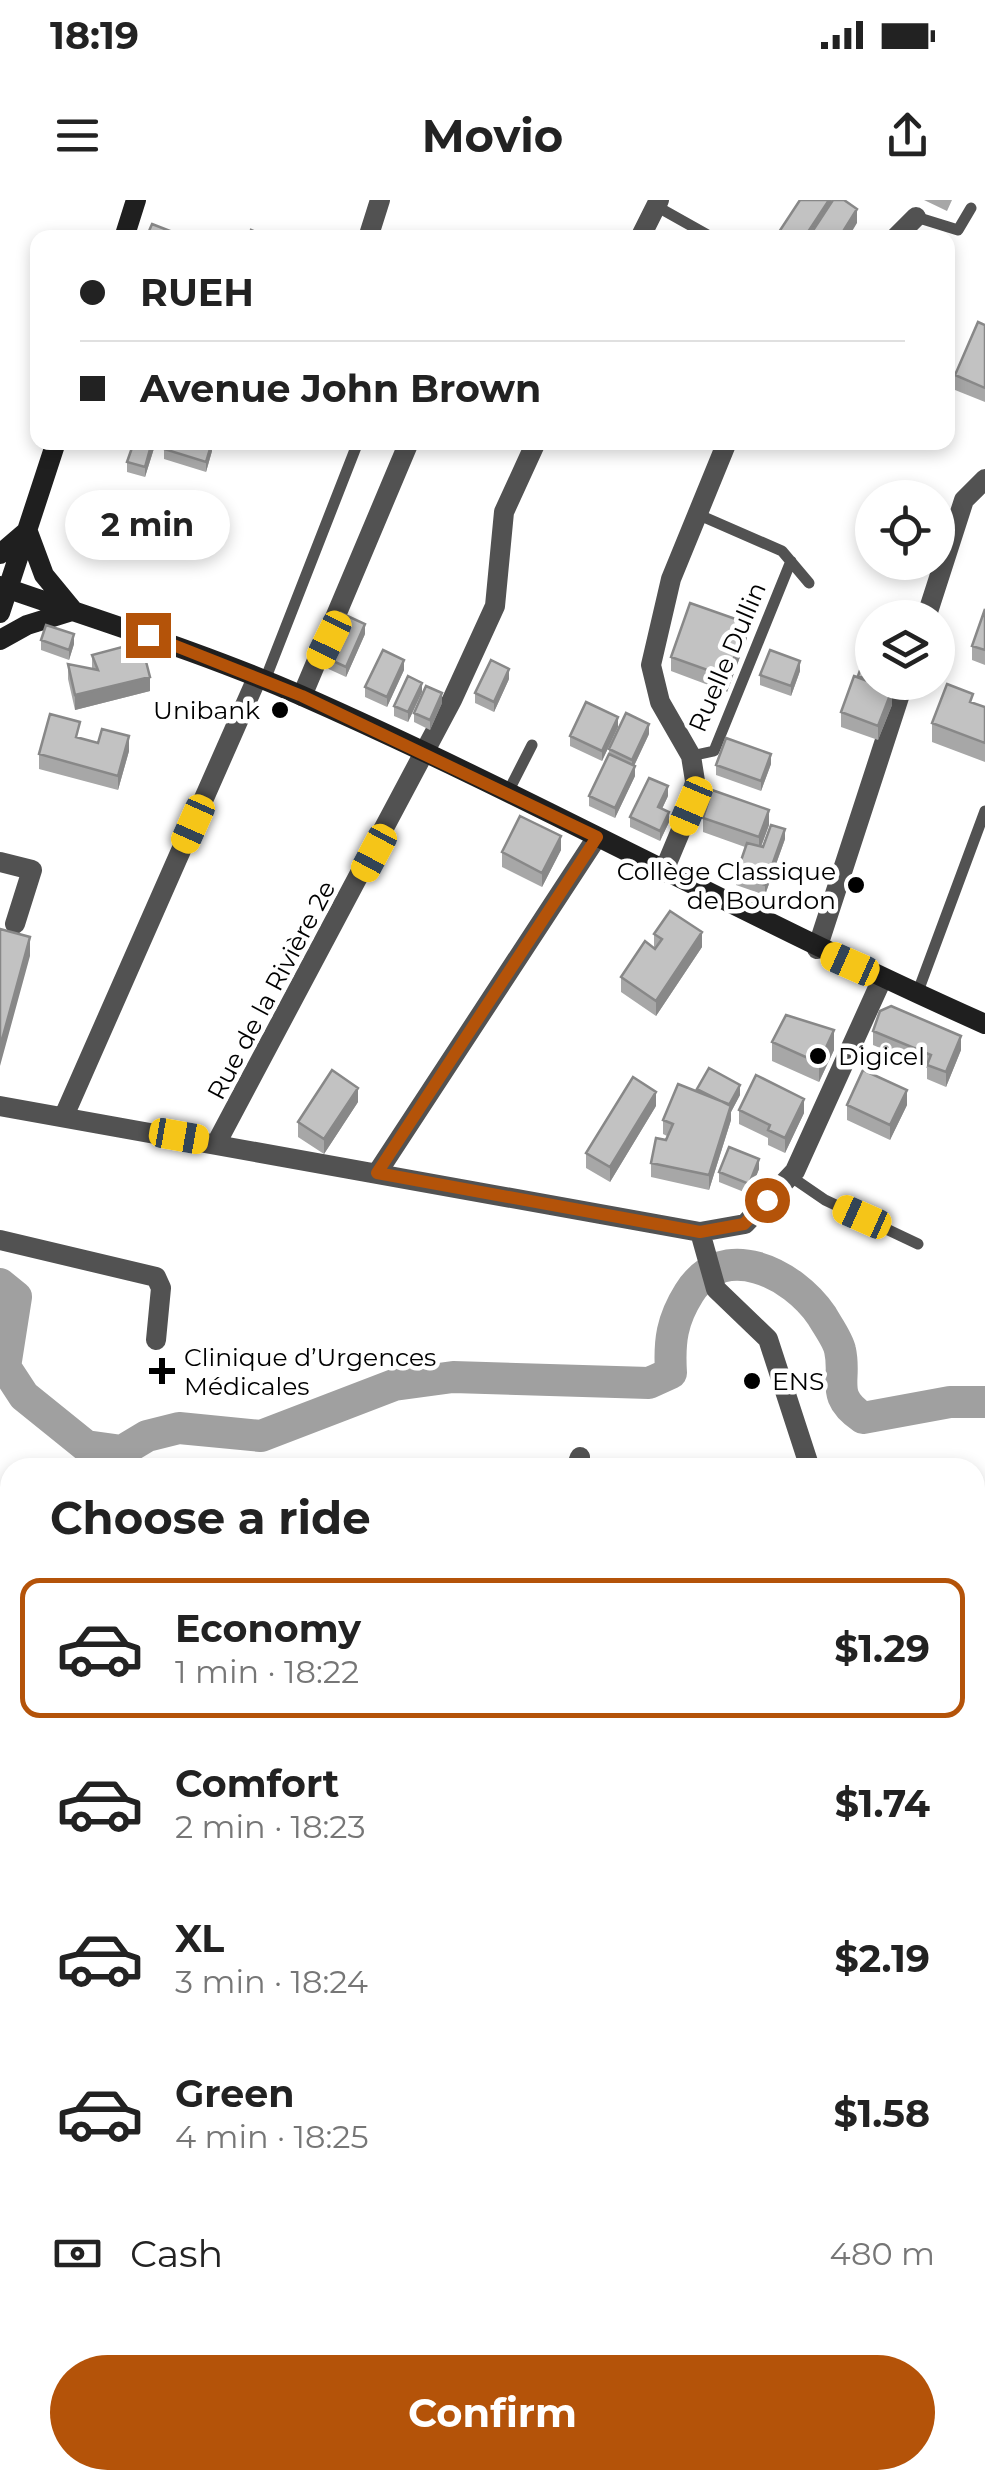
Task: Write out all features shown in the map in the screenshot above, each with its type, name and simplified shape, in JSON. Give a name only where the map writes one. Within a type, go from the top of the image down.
[{"type":"main road","points":[[127,230],[136,200]]},
{"type":"main road","points":[[0,612],[4,588],[53,450]]},
{"type":"main road","points":[[0,554],[27,530]]},
{"type":"main road","points":[[27,530],[44,574],[74,610]]},
{"type":"main road","points":[[4,588],[74,610],[302,696],[597,837],[816,949],[985,1024]]},
{"type":"main road","points":[[0,640],[28,625],[74,610]]},
{"type":"street","points":[[371,230],[380,200]]},
{"type":"street","points":[[644,230],[657,203]]},
{"type":"street","points":[[903,230],[916,217]]},
{"type":"street","points":[[302,696],[406,450]]},
{"type":"street","name":"Rue de la Rivière 2e","points":[[217,1142],[425,756],[495,606],[504,512],[532,450]]},
{"type":"street","points":[[662,873],[691,806],[695,780],[690,756],[660,702],[651,665],[671,579],[724,450]]},
{"type":"street","points":[[932,600],[964,500],[985,479]]},
{"type":"street","points":[[64,1116],[261,679]]},
{"type":"street","points":[[816,949],[898,700]]},
{"type":"street","points":[[377,1173],[597,837]]},
{"type":"street","points":[[0,862],[32,870],[15,924]]},
{"type":"street","points":[[0,1106],[217,1142],[700,1232],[744,1224],[790,1176],[827,1106],[882,979]]},
{"type":"street","points":[[700,1232],[716,1289],[768,1339],[807,1458]]},
{"type":"street","points":[[0,1240],[156,1277],[162,1288],[156,1340]]},
{"type":"lane","points":[[657,203],[700,230]]},
{"type":"lane","points":[[916,217],[958,230],[971,208]]},
{"type":"lane","points":[[261,679],[353,450]]},
{"type":"lane","points":[[697,514],[782,551],[809,582]]},
{"type":"lane","name":"Ruelle Dullin","points":[[690,756],[714,750],[791,560]]},
{"type":"lane","points":[[507,794],[532,745]]},
{"type":"lane","points":[[916,994],[985,811]]},
{"type":"lane","points":[[790,1176],[825,1200],[918,1244]]},
{"type":"building","points":[[800,200],[829,200],[809,230],[780,230]]},
{"type":"building","points":[[833,200],[844,200],[857,209],[844,230],[813,230]]},
{"type":"building","points":[[978,322],[985,325],[985,388],[955,375]]},
{"type":"building","points":[[131,450],[150,450],[145,467],[127,462]]},
{"type":"building","points":[[167,450],[210,450],[206,462]]},
{"type":"building","points":[[690,603],[747,623],[727,677],[671,657]]},
{"type":"building","points":[[985,609],[985,650],[972,646]]},
{"type":"building","points":[[341,613],[365,624],[346,667],[322,656]]},
{"type":"building","points":[[46,625],[74,634],[69,650],[41,640]]},
{"type":"building","points":[[141,642],[150,677],[75,695],[68,664],[98,670],[92,655]]},
{"type":"building","points":[[383,650],[404,660],[387,697],[365,687]]},
{"type":"building","points":[[770,650],[800,661],[791,686],[760,675]]},
{"type":"building","points":[[491,660],[509,669],[494,702],[475,693]]},
{"type":"building","points":[[408,676],[422,683],[408,712],[394,706]]},
{"type":"building","points":[[854,676],[855,700],[888,700],[878,726],[841,712]]},
{"type":"building","points":[[426,686],[442,693],[430,720],[414,713]]},
{"type":"building","points":[[955,687],[973,694],[970,702],[985,707],[985,743],[932,723],[941,700],[955,700]]},
{"type":"building","points":[[586,702],[618,717],[602,751],[570,736]]},
{"type":"building","points":[[626,713],[649,724],[632,760],[609,749]]},
{"type":"building","points":[[50,714],[80,722],[76,737],[98,743],[102,729],[129,736],[118,776],[39,754]]},
{"type":"building","points":[[726,738],[771,754],[761,781],[716,765]]},
{"type":"building","points":[[609,754],[635,766],[615,808],[589,796]]},
{"type":"building","points":[[649,778],[668,786],[658,807],[669,812],[660,831],[630,817]]},
{"type":"building","points":[[712,790],[769,810],[759,837],[703,818]]},
{"type":"building","points":[[520,816],[561,836],[542,873],[502,852]]},
{"type":"building","points":[[771,825],[785,829],[765,885],[736,875],[747,843],[763,847]]},
{"type":"building","points":[[670,911],[702,932],[656,1001],[621,977],[645,941],[655,949],[662,939],[654,934]]},
{"type":"building","points":[[0,929],[30,937],[0,1047]]},
{"type":"building","points":[[891,1006],[961,1036],[946,1072],[927,1065],[931,1055],[873,1031],[880,1011]]},
{"type":"building","points":[[786,1015],[834,1030],[819,1063],[772,1042]]},
{"type":"building","points":[[709,1068],[740,1085],[729,1105],[697,1089]]},
{"type":"building","points":[[332,1070],[358,1088],[324,1139],[298,1122]]},
{"type":"building","points":[[863,1070],[907,1090],[890,1125],[847,1105]]},
{"type":"building","points":[[756,1075],[804,1099],[785,1138],[768,1130],[770,1125],[739,1110]]},
{"type":"building","points":[[633,1077],[656,1092],[610,1167],[586,1153]]},
{"type":"building","points":[[678,1084],[731,1105],[709,1175],[651,1163],[656,1138],[666,1140],[673,1124],[663,1120]]},
{"type":"building","points":[[729,1147],[759,1159],[749,1184],[719,1172]]},
{"type":"waterway","points":[[0,1284],[16,1297],[5,1367],[24,1396],[86,1446],[122,1451],[147,1436],[179,1428],[261,1436],[394,1385],[453,1377],[649,1383],[671,1373],[673,1331],[689,1293],[703,1276],[720,1267],[738,1265],[776,1275],[809,1300],[839,1346],[841,1387],[846,1402],[863,1418],[950,1402],[985,1402]]},
{"type":"place","name":"Unibank","points":[[280,710]]},
{"type":"place","name":"Collège Classique de Bourdon","points":[[856,885]]},
{"type":"place","name":"Digicel","points":[[818,1056]]},
{"type":"place","name":"Clinique d’Urgences Médicales","points":[[162,1371]]},
{"type":"place","name":"ENS","points":[[752,1381]]},
{"type":"route","points":[[148,635],[302,696],[597,837],[377,1173],[700,1232],[744,1224],[767,1200]]}]
